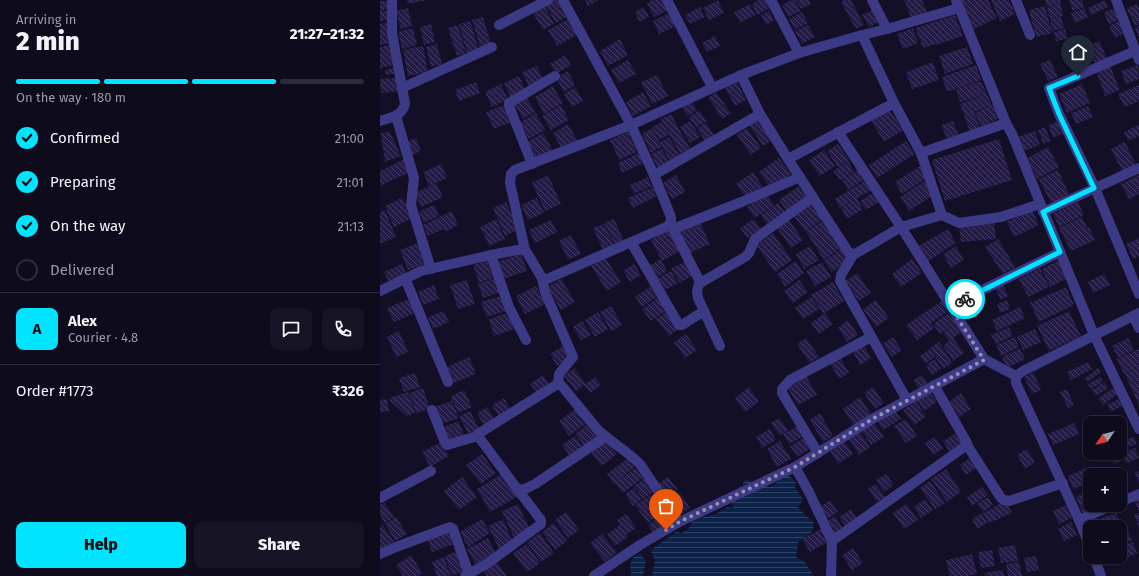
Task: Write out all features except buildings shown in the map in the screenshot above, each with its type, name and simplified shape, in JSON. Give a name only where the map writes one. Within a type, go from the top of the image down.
[{"type":"street","points":[[380,122],[396,116],[404,107],[392,33],[392,0]]},
{"type":"street","points":[[499,25],[548,0]]},
{"type":"street","points":[[562,0],[631,124],[671,217],[671,226],[700,281],[697,293],[720,346]]},
{"type":"street","points":[[667,0],[712,87]]},
{"type":"street","points":[[771,0],[799,53]]},
{"type":"street","points":[[872,0],[887,29]]},
{"type":"street","points":[[1016,0],[1030,35]]},
{"type":"street","points":[[1116,0],[1137,55],[1049,88],[1059,114],[1094,188],[1139,294]]},
{"type":"street","points":[[558,385],[559,374],[573,357],[545,292],[542,278],[525,250],[510,178],[511,174],[515,170],[631,124],[741,75],[799,53],[887,29],[957,4],[1094,335],[1139,429]]},
{"type":"street","points":[[862,35],[894,103],[921,153],[942,215]]},
{"type":"street","points":[[402,88],[492,47]]},
{"type":"street","points":[[741,75],[760,114],[849,253],[853,255]]},
{"type":"street","points":[[532,164],[509,106],[510,103],[555,76]]},
{"type":"street","points":[[788,159],[894,103]]},
{"type":"street","points":[[654,175],[760,114]]},
{"type":"street","points":[[396,116],[414,178],[411,205],[431,269]]},
{"type":"street","points":[[921,153],[1006,123]]},
{"type":"street","points":[[838,132],[901,227],[984,360],[1016,376]]},
{"type":"street","points":[[907,400],[840,281],[841,275],[853,255],[901,227],[942,215],[959,223],[1001,217],[1042,208],[1094,188],[1139,168]]},
{"type":"street","points":[[542,278],[547,279],[668,226],[744,201],[800,177]]},
{"type":"street","points":[[700,281],[705,281],[745,257],[749,253],[755,239],[813,197]]},
{"type":"street","points":[[631,242],[679,325],[682,325],[704,311]]},
{"type":"street","points":[[380,291],[421,271],[491,255],[525,250]]},
{"type":"street","points":[[950,306],[1060,252]]},
{"type":"street","points":[[491,255],[509,307],[526,340]]},
{"type":"street","points":[[405,278],[448,382]]},
{"type":"street","points":[[1016,376],[1021,372],[1136,314],[1139,328]]},
{"type":"street","points":[[818,453],[782,393],[782,389],[790,380],[871,337]]},
{"type":"street","points":[[594,576],[640,545],[679,522],[795,467],[874,418],[934,385],[984,360]]},
{"type":"street","points":[[1016,376],[1016,383],[1083,530]]},
{"type":"street","points":[[432,410],[447,445],[478,436],[478,434],[558,385]]},
{"type":"street","points":[[558,385],[561,385],[605,437],[624,450],[640,464],[679,522]]},
{"type":"street","points":[[934,385],[967,443],[967,446],[1001,498],[1008,501],[1062,483]]},
{"type":"street","points":[[380,554],[450,527],[452,528],[467,575],[488,562],[542,523],[478,436]]},
{"type":"street","points":[[518,490],[525,489],[535,484],[605,437]]},
{"type":"street","points":[[832,541],[967,446]]},
{"type":"street","points":[[795,467],[809,492],[832,541],[831,576]]},
{"type":"street","points":[[380,498],[431,471]]},
{"type":"street","points":[[1127,499],[1139,494]]},
{"type":"street","points":[[1079,520],[1097,512]]},
{"type":"street","points":[[1097,564],[1101,576]]},
{"type":"water","points":[[788,475],[796,482],[795,488],[803,499],[798,508],[814,523],[812,532],[798,542],[796,557],[804,561],[814,576],[652,576],[655,560],[651,550],[676,532],[682,533],[689,528],[693,520],[716,514],[727,507],[733,508],[732,493],[743,485],[744,479],[770,487]]},
{"type":"water","points":[[641,554],[646,561],[643,576],[630,576],[630,565],[634,556]]},
{"type":"way so far","points":[[666,530],[679,522],[795,467],[874,418],[984,360],[950,306],[965,299]]},
{"type":"route","points":[[965,299],[1060,252],[1043,212],[1094,188],[1059,114],[1049,88],[1078,76]]}]
